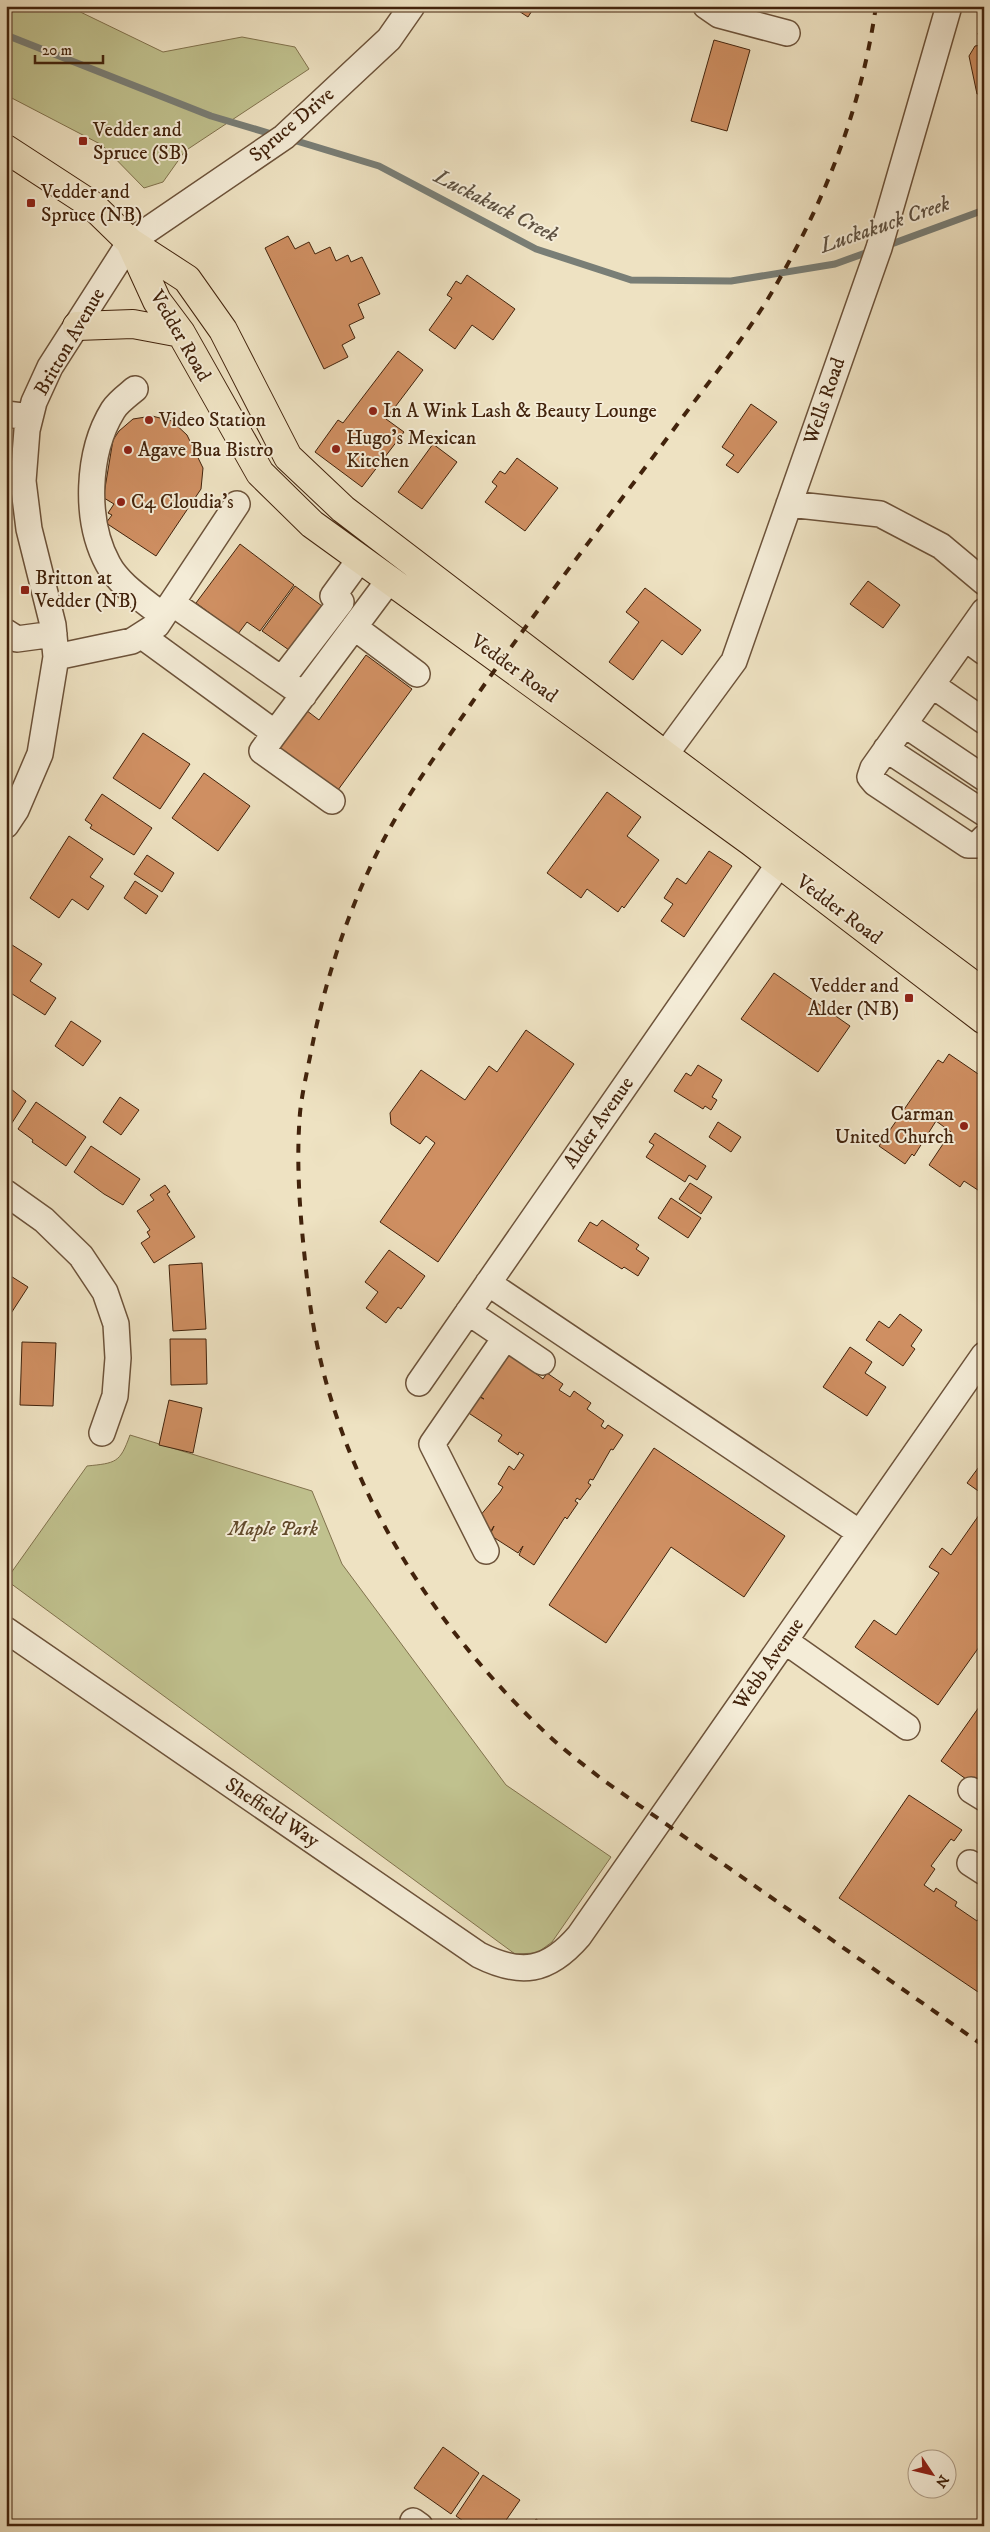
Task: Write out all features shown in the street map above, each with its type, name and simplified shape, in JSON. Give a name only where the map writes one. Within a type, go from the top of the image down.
[{"type":"main road","name":"Vedder Road","points":[[6,148],[92,205],[130,242],[187,279],[223,330],[288,457],[343,508],[779,864],[984,1020]]},
{"type":"main road","name":"Vedder Road","points":[[130,242],[157,301],[180,333],[260,473],[312,524],[502,660],[657,763],[984,993]]},
{"type":"main road","points":[[77,326],[133,324],[180,333]]},
{"type":"street","name":"Spruce Drive","points":[[130,242],[284,137],[389,39],[412,6]]},
{"type":"street","points":[[706,6],[720,15],[788,33]]},
{"type":"street","name":"Wells Road","points":[[657,763],[734,662],[878,248],[949,6]]},
{"type":"street","name":"Britton Avenue","points":[[6,825],[16,810],[40,754],[55,645],[29,529],[23,481],[15,460],[18,415],[34,402],[50,367],[130,242]]},
{"type":"street","points":[[135,389],[114,410],[93,458],[91,491],[98,539],[108,564],[116,575],[167,609],[282,679],[304,695]]},
{"type":"street","points":[[6,632],[17,639],[55,645],[132,641],[142,636],[157,625],[236,504]]},
{"type":"street","points":[[789,504],[880,514],[941,546],[984,582]]},
{"type":"street","points":[[282,679],[341,602],[333,596],[360,558]]},
{"type":"street","points":[[332,801],[262,751],[390,579]]},
{"type":"street","points":[[984,611],[974,645],[932,685],[873,768],[870,777],[875,783],[968,845],[977,845],[984,838]]},
{"type":"street","points":[[354,628],[417,674]]},
{"type":"street","points":[[142,636],[275,733]]},
{"type":"street","points":[[932,685],[984,721]]},
{"type":"street","points":[[904,724],[984,778]]},
{"type":"street","points":[[886,749],[984,813]]},
{"type":"street","name":"Alder Avenue","points":[[419,1383],[779,864]]},
{"type":"street","points":[[6,1193],[44,1220],[69,1244],[81,1256],[105,1292],[116,1324],[118,1358],[115,1396],[102,1433]]},
{"type":"street","points":[[488,1283],[860,1533]]},
{"type":"street","points":[[468,1312],[542,1362]]},
{"type":"street","points":[[486,1551],[432,1444],[505,1338]]},
{"type":"street","name":"Webb Avenue","points":[[546,1964],[564,1953],[579,1936],[860,1533],[975,1386],[984,1355]]},
{"type":"street","name":"Sheffield Way","points":[[6,1630],[479,1955],[496,1963],[514,1968],[546,1964]]},
{"type":"street","points":[[784,1642],[907,1727]]},
{"type":"green space","points":[[6,6],[68,6],[163,52],[242,37],[295,47],[309,69],[185,151],[163,182],[144,188],[102,145],[6,95]]},
{"type":"green space","name":"Maple Park","points":[[130,1435],[312,1491],[342,1564],[506,1785],[611,1857],[552,1942],[537,1953],[515,1954],[6,1580],[87,1466],[105,1464],[116,1460],[123,1451]]},
{"type":"building","points":[[511,6],[535,6],[528,17]]},
{"type":"building","points":[[984,32],[984,93],[977,94],[969,56],[975,46],[981,45],[978,33]]},
{"type":"building","points":[[714,40],[750,50],[727,131],[691,121]]},
{"type":"building","points":[[288,236],[295,249],[309,242],[315,254],[330,247],[336,261],[348,255],[351,262],[362,257],[380,294],[358,304],[364,318],[349,325],[355,338],[342,345],[348,357],[324,369],[265,248]]},
{"type":"building","points":[[467,275],[515,309],[493,340],[472,325],[455,349],[429,330],[452,298],[447,295],[456,281],[461,284]]},
{"type":"building","points":[[398,351],[423,370],[386,419],[404,432],[362,487],[315,452],[338,420],[343,423]]},
{"type":"building","points":[[751,404],[777,422],[738,473],[726,465],[734,455],[722,447]]},
{"type":"building","points":[[152,416],[172,421],[187,435],[203,468],[201,489],[156,556],[106,523],[112,515],[108,513],[114,504],[104,498],[113,440],[119,431],[133,419]]},
{"type":"building","points":[[433,444],[457,462],[422,509],[398,492]]},
{"type":"building","points":[[517,458],[558,488],[525,531],[485,502],[497,486],[492,482],[500,471],[505,474]]},
{"type":"building","points":[[240,544],[294,585],[260,631],[247,622],[238,634],[196,603]]},
{"type":"building","points":[[868,581],[900,605],[883,628],[850,604]]},
{"type":"building","points":[[295,586],[322,606],[289,650],[262,631]]},
{"type":"building","points":[[645,588],[701,630],[682,655],[662,640],[633,680],[609,662],[639,622],[626,612]]},
{"type":"building","points":[[366,655],[412,689],[335,794],[270,750],[302,707],[319,720]]},
{"type":"building","points":[[143,733],[190,764],[160,809],[113,778]]},
{"type":"building","points":[[204,773],[250,806],[218,851],[172,818]]},
{"type":"building","points":[[607,792],[641,817],[627,836],[659,860],[624,908],[622,906],[618,912],[587,889],[581,898],[547,873]]},
{"type":"building","points":[[102,794],[152,828],[134,855],[90,828],[92,825],[85,820]]},
{"type":"building","points":[[69,836],[103,859],[90,877],[104,886],[88,910],[72,899],[59,918],[30,898]]},
{"type":"building","points":[[709,851],[732,866],[684,937],[661,921],[673,904],[664,898],[677,878],[686,884]]},
{"type":"building","points":[[147,855],[174,873],[162,892],[134,874]]},
{"type":"building","points":[[135,881],[158,896],[146,914],[124,898]]},
{"type":"building","points":[[9,943],[42,964],[30,981],[56,998],[45,1015],[6,990],[6,947]]},
{"type":"building","points":[[774,973],[850,1026],[818,1072],[741,1019]]},
{"type":"building","points":[[71,1021],[101,1041],[83,1066],[55,1046]]},
{"type":"building","points":[[526,1030],[574,1064],[438,1262],[380,1222],[435,1143],[426,1136],[420,1144],[391,1124],[390,1113],[421,1070],[465,1100],[489,1066],[497,1072]]},
{"type":"building","name":"Carman United Church","points":[[949,1054],[984,1078],[984,1194],[964,1181],[960,1187],[929,1165],[951,1132],[936,1121],[914,1156],[912,1154],[905,1164],[879,1146],[938,1060],[943,1063]]},
{"type":"building","points":[[698,1065],[722,1080],[712,1097],[717,1100],[711,1110],[705,1106],[703,1109],[674,1091],[686,1073],[691,1076]]},
{"type":"building","points":[[6,1085],[26,1101],[10,1126],[6,1123]]},
{"type":"building","points":[[120,1097],[139,1110],[121,1135],[103,1122]]},
{"type":"building","points":[[36,1102],[86,1137],[66,1166],[32,1142],[33,1140],[18,1129]]},
{"type":"building","points":[[718,1122],[741,1137],[731,1152],[709,1137]]},
{"type":"building","points":[[655,1133],[706,1166],[697,1180],[689,1175],[685,1182],[646,1157],[654,1145],[649,1142]]},
{"type":"building","points":[[91,1146],[140,1179],[123,1205],[74,1172]]},
{"type":"building","points":[[690,1183],[712,1197],[701,1214],[679,1199]]},
{"type":"building","points":[[165,1185],[170,1192],[167,1194],[195,1237],[154,1263],[141,1243],[150,1237],[147,1232],[150,1230],[137,1211],[154,1200],[150,1195]]},
{"type":"building","points":[[671,1198],[701,1218],[688,1238],[658,1218]]},
{"type":"building","points":[[602,1220],[639,1245],[636,1249],[649,1258],[638,1276],[624,1267],[622,1269],[578,1241],[590,1222],[597,1226]]},
{"type":"building","points":[[389,1250],[425,1276],[401,1309],[398,1307],[386,1323],[366,1308],[378,1292],[365,1282]]},
{"type":"building","points":[[202,1263],[206,1329],[173,1331],[169,1265]]},
{"type":"building","points":[[6,1273],[28,1287],[8,1318],[6,1317]]},
{"type":"building","points":[[900,1314],[922,1330],[911,1346],[915,1349],[903,1366],[866,1340],[879,1321],[889,1328]]},
{"type":"building","points":[[170,1339],[206,1339],[207,1384],[171,1385]]},
{"type":"building","points":[[22,1342],[56,1343],[53,1406],[20,1405]]},
{"type":"building","points":[[850,1347],[872,1362],[865,1373],[886,1387],[867,1416],[823,1387]]},
{"type":"building","points":[[506,1350],[543,1379],[547,1373],[563,1384],[559,1390],[570,1397],[574,1391],[591,1403],[587,1409],[604,1421],[601,1426],[605,1429],[608,1425],[623,1435],[613,1450],[611,1449],[593,1480],[590,1479],[588,1483],[591,1485],[580,1500],[577,1498],[575,1501],[578,1503],[567,1519],[565,1517],[534,1565],[519,1555],[523,1546],[518,1553],[490,1535],[494,1526],[489,1534],[474,1523],[500,1492],[503,1487],[498,1484],[509,1466],[514,1470],[524,1455],[519,1452],[518,1455],[498,1441],[502,1435],[464,1410],[475,1395],[484,1399],[476,1394],[495,1367],[500,1368],[495,1365]]},
{"type":"building","points":[[169,1400],[202,1408],[193,1453],[159,1445]]},
{"type":"building","points":[[654,1448],[785,1536],[744,1597],[671,1547],[606,1643],[549,1605]]},
{"type":"building","points":[[984,1460],[984,1495],[967,1483]]},
{"type":"building","points":[[984,1508],[984,1640],[938,1705],[855,1647],[874,1620],[896,1635],[939,1573],[929,1567],[942,1548],[951,1555]]},
{"type":"building","points":[[984,1700],[984,1792],[941,1761]]},
{"type":"building","points":[[909,1795],[962,1830],[954,1841],[951,1839],[931,1866],[935,1869],[924,1885],[934,1892],[936,1888],[957,1902],[955,1906],[977,1921],[980,1917],[984,1920],[984,1996],[839,1898]]},
{"type":"building","points":[[443,2447],[479,2473],[451,2514],[414,2488]]},
{"type":"building","points":[[483,2475],[520,2500],[502,2526],[469,2525],[456,2516]]},
{"type":"building","points":[[536,2519],[546,2526],[531,2526]]},
{"type":"waterway","name":"Luckakuck Creek","points":[[6,35],[211,116],[275,135]]},
{"type":"waterway","name":"Luckakuck Creek","points":[[290,139],[379,166],[536,249],[631,280],[731,281],[835,264],[871,251]]},
{"type":"waterway","name":"Luckakuck Creek","points":[[886,246],[984,210]]},
{"type":"railway","points":[[876,6],[861,82],[838,154],[808,224],[772,292],[736,346],[495,669],[414,788],[383,841],[349,918],[323,998],[303,1090],[300,1113],[298,1159],[300,1204],[309,1296],[320,1359],[338,1420],[361,1479],[390,1536],[423,1590],[461,1641],[503,1690],[548,1735],[603,1780],[984,2046]]},
{"type":"place","name":"Vedder and Spruce (SB)","points":[[83,141]]},
{"type":"place","name":"Vedder and Spruce (NB)","points":[[31,203]]},
{"type":"place","name":"In A Wink Lash & Beauty Lounge","points":[[373,411]]},
{"type":"place","name":"Video Station","points":[[149,420]]},
{"type":"place","name":"Hugo's Mexican Kitchen","points":[[336,449]]},
{"type":"place","name":"Agave Bua Bistro","points":[[128,450]]},
{"type":"place","name":"C4 Cloudia's","points":[[121,502]]},
{"type":"place","name":"Britton at Vedder (NB)","points":[[25,590]]},
{"type":"place","name":"Vedder and Alder (NB)","points":[[909,998]]},
{"type":"place","name":"Carman United Church","points":[[964,1126]]}]
